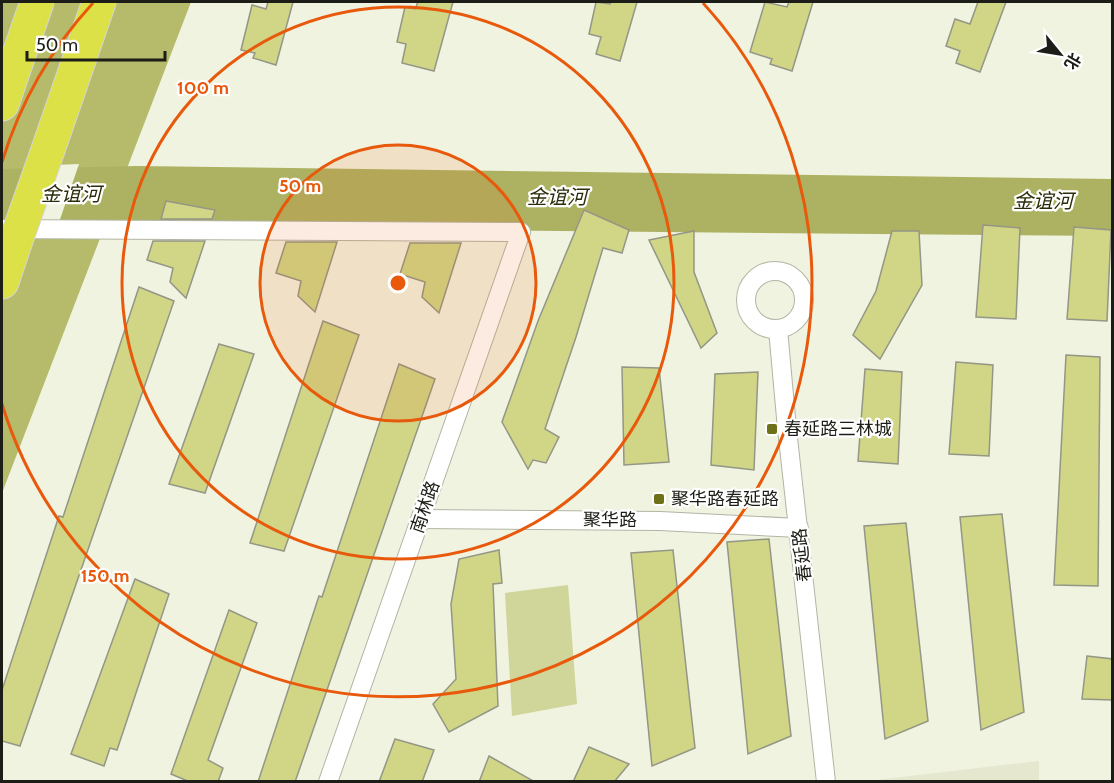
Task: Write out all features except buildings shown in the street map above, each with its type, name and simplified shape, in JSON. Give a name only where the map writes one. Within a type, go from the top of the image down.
[{"type":"highway","points":[[2,104],[37,2]]},
{"type":"highway","points":[[2,282],[8,236],[49,147],[99,2]]},
{"type":"street","name":"南林路","points":[[8,236],[521,232],[328,782]]},
{"type":"street","name":"春延路","points":[[778,329],[826,782]]},
{"type":"street","name":"聚华路","points":[[421,519],[660,521],[799,528]]},
{"type":"shaded area","points":[[2,2],[191,2],[2,493]]},
{"type":"shaded area","points":[[568,585],[577,704],[512,716],[505,593]]},
{"type":"shaded area","points":[[1038,761],[1039,781],[867,781]]},
{"type":"water","name":"金谊河","points":[[137,166],[1112,179],[1112,236],[104,227],[2,223],[2,169]]},
{"type":"pier","points":[[79,164],[57,228],[9,227],[30,166]]},
{"type":"place","name":"春延路三林城","points":[[772,429]]},
{"type":"place","name":"聚华路春延路","points":[[659,499]]}]
